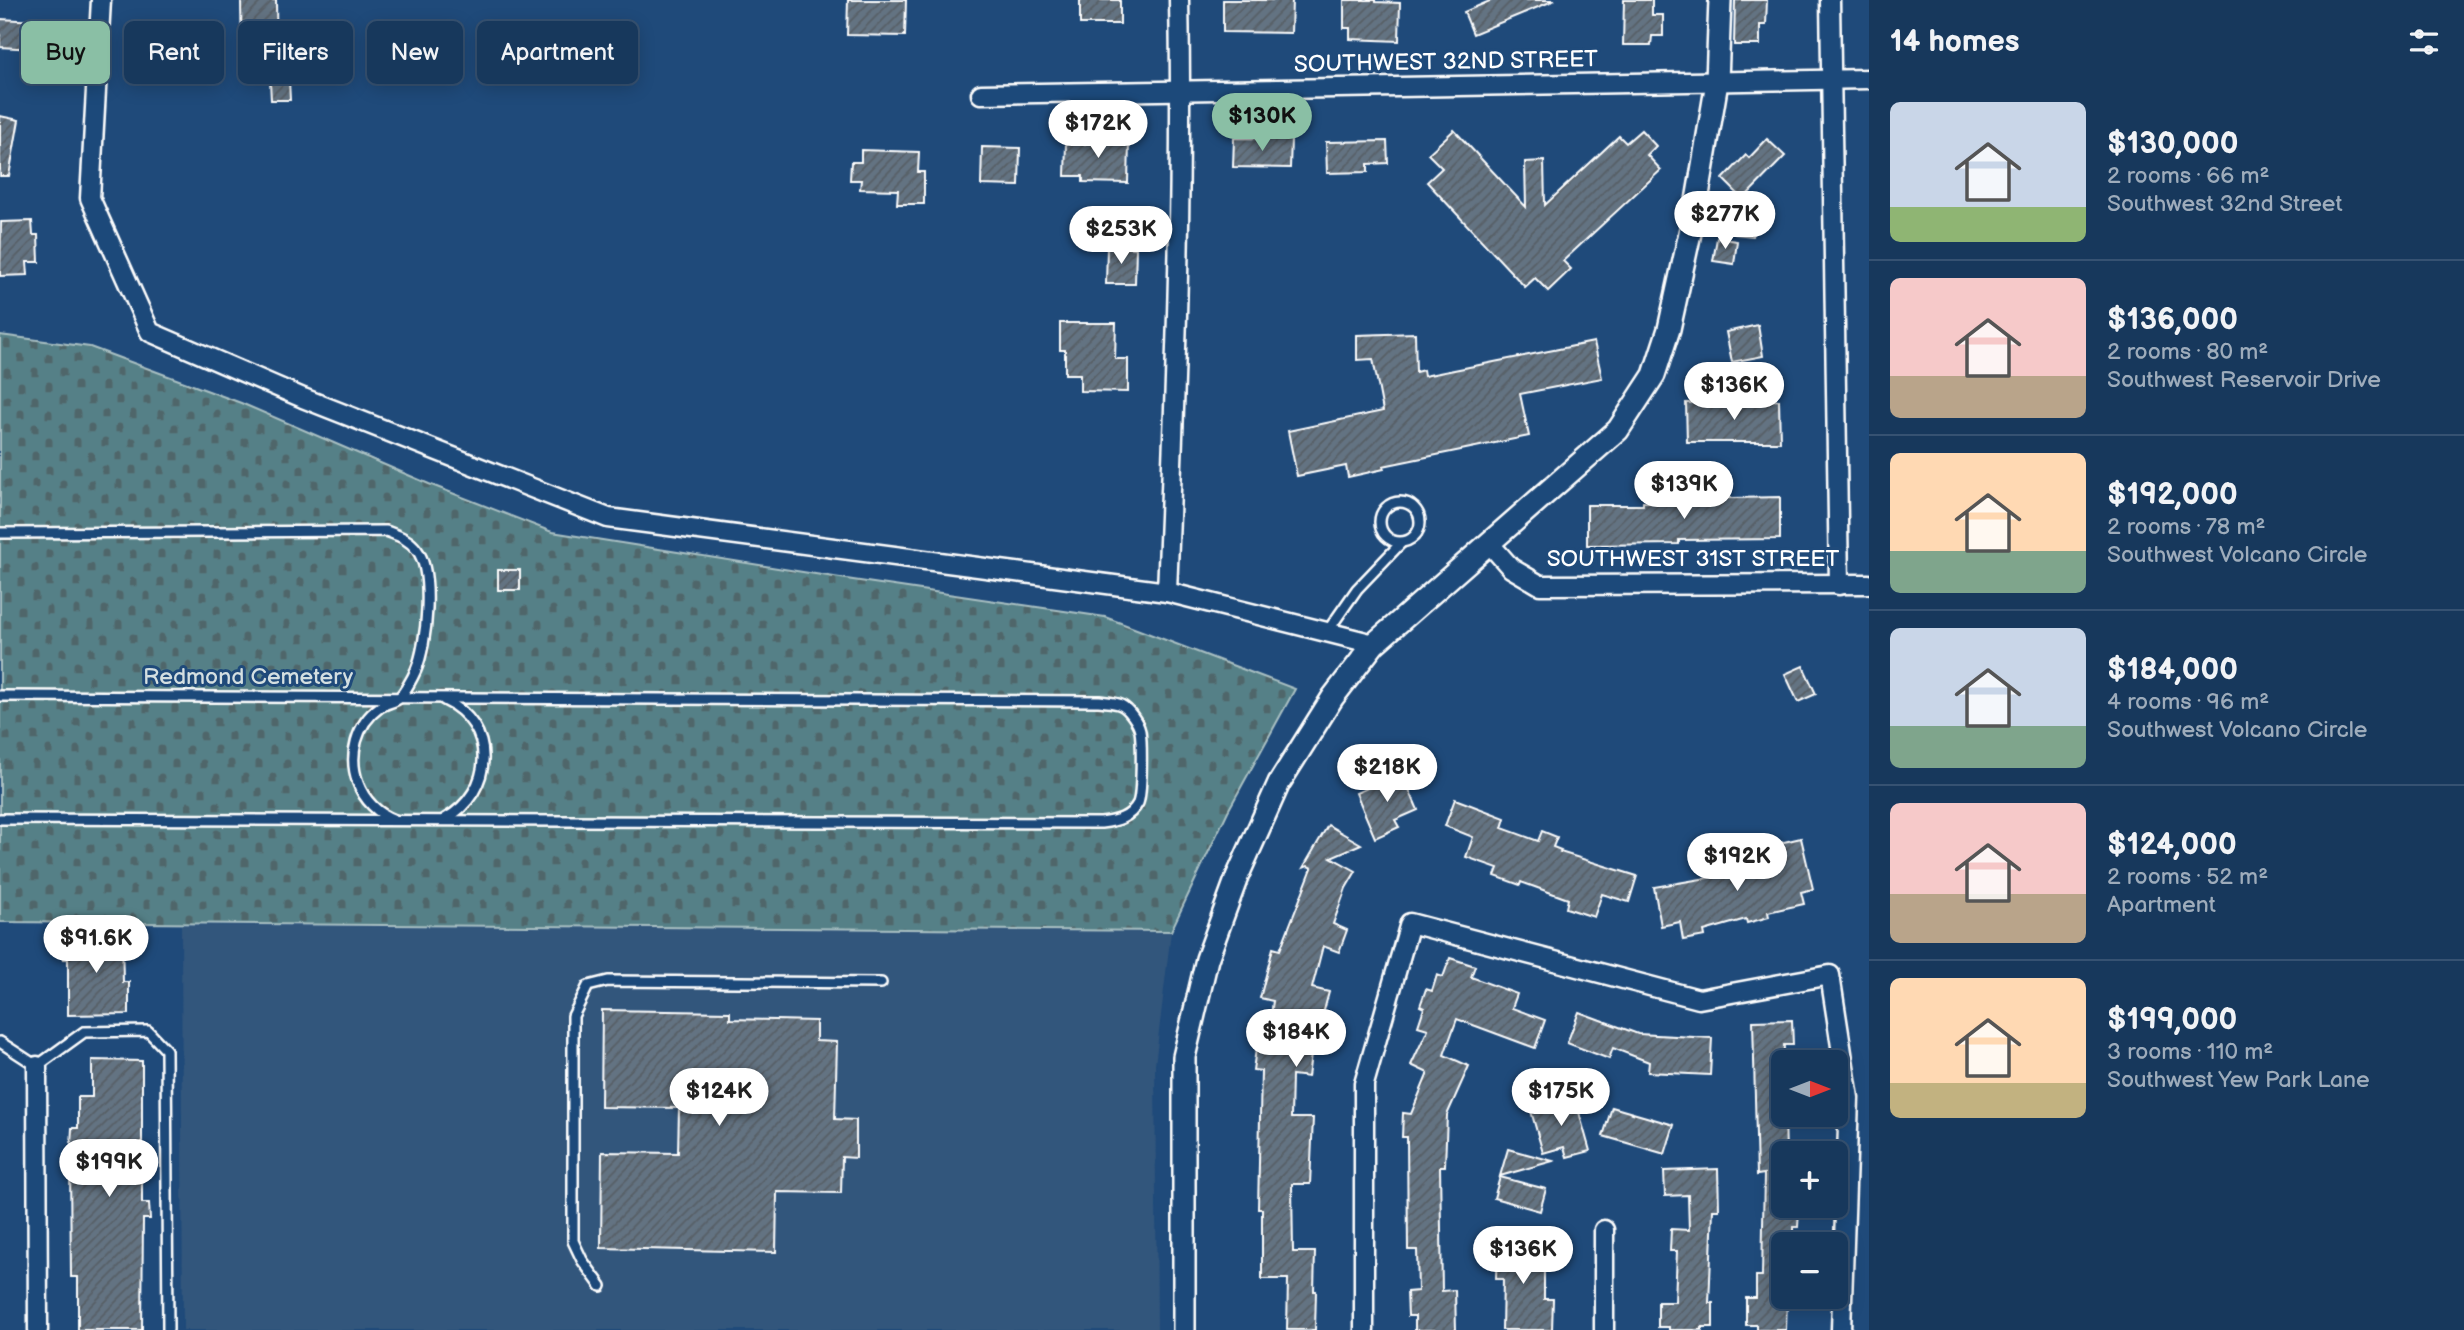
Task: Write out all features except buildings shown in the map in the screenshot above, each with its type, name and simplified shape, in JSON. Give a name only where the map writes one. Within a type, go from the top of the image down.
[{"type":"street","points":[[101,0],[90,198],[150,332],[303,397],[608,518],[1167,592],[1374,644]]},
{"type":"street","points":[[1167,592],[1177,360],[1181,92],[1179,0]]},
{"type":"street","points":[[1184,1330],[1184,1057],[1207,959],[1237,877],[1279,783],[1333,697],[1374,644],[1618,430],[1654,375],[1669,329],[1697,201],[1717,82],[1720,0]]},
{"type":"street","points":[[1830,0],[1839,585]]},
{"type":"street","name":"SOUTHWEST 32ND STREET","points":[[981,94],[1869,79]]},
{"type":"street","name":"SOUTHWEST 31ST STREET","points":[[1489,543],[1511,568],[1540,585],[1869,584]]},
{"type":"street","points":[[1364,1330],[1364,1084],[1410,923],[1699,999],[1830,975],[1849,1098],[1840,1330]]},
{"type":"street","points":[[37,1066],[38,1330]]},
{"type":"street","points":[[1604,1230],[1604,1330]]},
{"type":"lane","points":[[1326,632],[1357,589],[1401,543],[1410,541],[1418,533],[1421,520],[1415,508],[1402,502],[1384,510],[1380,523],[1384,535],[1401,543]]},
{"type":"lane","points":[[0,533],[386,531],[407,539],[419,552],[426,576],[422,647],[416,670],[399,698],[378,709],[368,719],[355,745],[353,759],[355,774],[367,800],[377,811],[396,821]]},
{"type":"lane","points":[[0,696],[1099,701],[1120,704],[1132,715],[1140,730],[1141,765],[1139,801],[1120,821],[1101,823],[0,820]]},
{"type":"lane","points":[[439,698],[459,709],[470,720],[478,732],[484,760],[479,782],[469,801],[459,811],[440,821]]},
{"type":"lane","points":[[601,1286],[582,1260],[573,1241],[573,1016],[588,986],[608,981],[881,983]]},
{"type":"lane","points":[[0,1042],[37,1066],[84,1032],[148,1031],[166,1050],[168,1330]]},
{"type":"shaded area","points":[[181,925],[1171,931],[1155,1065],[1157,1330],[183,1330]]},
{"type":"green space","name":"Redmond Cemetery","points":[[0,335],[90,347],[241,403],[429,484],[552,532],[1105,617],[1295,689],[1228,811],[1171,931],[0,922]]}]
